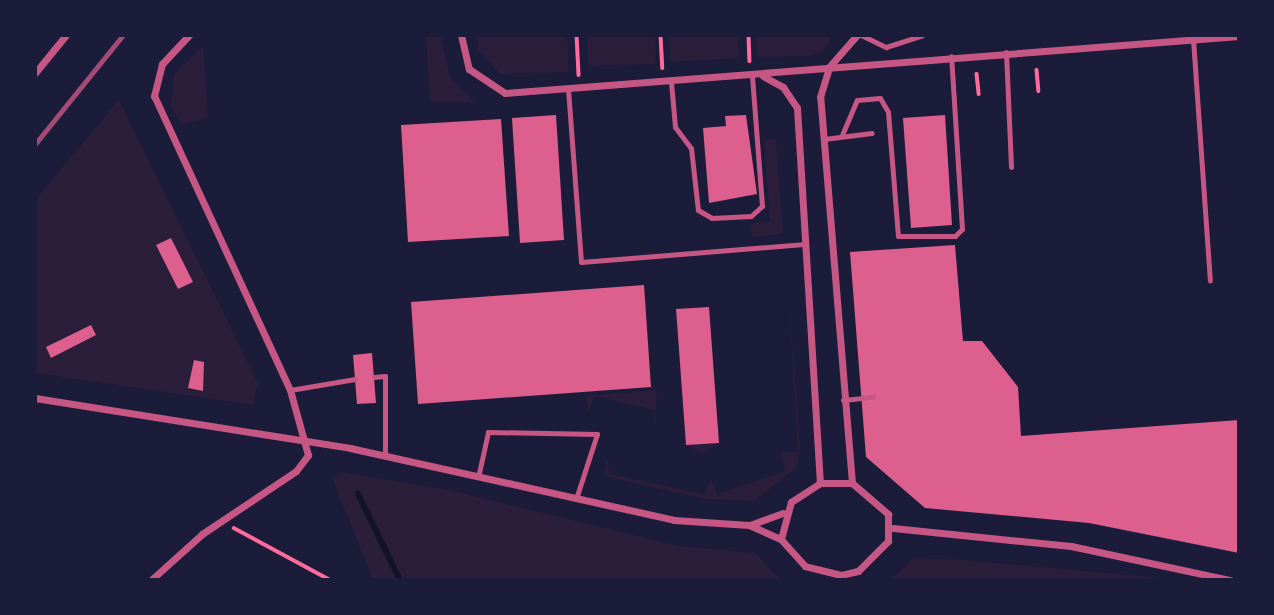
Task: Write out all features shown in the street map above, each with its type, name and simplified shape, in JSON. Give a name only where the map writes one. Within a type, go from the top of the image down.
[{"type":"street","points":[[35,73],[66,35]]},
{"type":"street","points":[[151,580],[222,520],[296,471],[308,455],[290,390],[154,96],[162,64],[187,35]]},
{"type":"street","points":[[852,484],[842,400],[820,97],[829,67],[859,35]]},
{"type":"street","points":[[460,36],[469,69],[491,89],[568,89],[752,76],[829,67],[926,65],[951,57],[1239,36]]},
{"type":"street","points":[[762,75],[783,87],[797,108],[820,483]]},
{"type":"street","points":[[35,398],[386,455],[479,473],[674,520],[749,525],[781,540],[805,566],[841,578],[871,563],[893,528]]},
{"type":"street","points":[[749,525],[783,513],[820,483],[852,484],[881,501],[893,528]]},
{"type":"street","points":[[781,540],[783,513]]},
{"type":"street","points":[[893,528],[1072,546],[1230,580]]},
{"type":"lane","points":[[859,35],[886,47],[922,35]]},
{"type":"lane","points":[[1193,39],[1210,279]]},
{"type":"lane","points":[[1006,52],[1011,167]]},
{"type":"lane","points":[[842,135],[857,100],[874,96],[884,102],[898,236],[955,236],[962,229],[951,57]]},
{"type":"lane","points":[[671,82],[675,127],[691,148],[698,210],[712,218],[751,216],[762,206],[752,76]]},
{"type":"lane","points":[[568,89],[581,262],[807,244]]},
{"type":"lane","points":[[824,139],[872,133]]},
{"type":"lane","points":[[374,377],[385,376],[386,455]]},
{"type":"lane","points":[[290,390],[355,379]]},
{"type":"lane","points":[[842,400],[873,397]]},
{"type":"lane","points":[[479,473],[488,432],[597,434],[577,496]]},
{"type":"path","points":[[577,35],[579,75]]},
{"type":"path","points":[[661,35],[663,68]]},
{"type":"path","points":[[748,35],[751,63]]},
{"type":"path","points":[[1037,70],[1039,91]]},
{"type":"path","points":[[977,74],[979,94]]},
{"type":"path","points":[[222,520],[330,580]]},
{"type":"shaded area","points":[[426,35],[441,35],[450,77],[475,102],[430,102]]},
{"type":"shaded area","points":[[479,35],[567,35],[569,72],[500,74],[477,49]]},
{"type":"shaded area","points":[[587,35],[655,35],[656,64],[588,66]]},
{"type":"shaded area","points":[[669,35],[737,35],[740,58],[670,62]]},
{"type":"shaded area","points":[[756,35],[833,35],[824,50],[809,56],[757,57]]},
{"type":"shaded area","points":[[203,46],[208,118],[181,124],[171,105],[174,74]]},
{"type":"shaded area","points":[[119,100],[258,383],[253,405],[35,373],[35,200]]},
{"type":"shaded area","points":[[776,139],[783,234],[752,237],[751,223],[770,222],[764,140]]},
{"type":"shaded area","points":[[787,265],[800,448],[797,467],[754,501],[706,499],[604,476],[608,456],[609,474],[704,494],[711,479],[717,494],[785,471],[781,452],[798,451]]},
{"type":"shaded area","points":[[657,390],[655,427],[654,410],[595,396],[588,412],[586,396]]},
{"type":"shaded area","points":[[719,443],[703,454],[686,445]]},
{"type":"shaded area","points":[[341,472],[449,490],[678,546],[755,553],[781,580],[373,580],[332,478]]},
{"type":"shaded area","points":[[914,558],[951,559],[1184,580],[890,580]]},
{"type":"building","points":[[556,115],[564,240],[520,243],[512,118]]},
{"type":"building","points":[[746,115],[757,194],[709,203],[703,128],[726,126],[725,116]]},
{"type":"building","points":[[945,115],[952,225],[911,228],[903,118]]},
{"type":"building","points":[[501,119],[509,236],[408,242],[401,125]]},
{"type":"building","points":[[171,238],[193,282],[178,289],[156,245]]},
{"type":"building","points":[[955,245],[963,341],[982,341],[1018,387],[1021,436],[1239,420],[1239,553],[1089,523],[925,508],[866,457],[850,252]]},
{"type":"building","points":[[644,285],[651,387],[418,404],[411,302]]},
{"type":"building","points":[[709,307],[719,443],[686,445],[676,309]]},
{"type":"building","points":[[91,325],[96,335],[51,358],[46,347]]},
{"type":"building","points":[[372,353],[376,403],[357,404],[353,355]]},
{"type":"building","points":[[194,360],[204,362],[203,391],[188,388]]},
{"type":"waterway","points":[[358,494],[400,580]]},
{"type":"railway","points":[[35,144],[123,35]]}]
